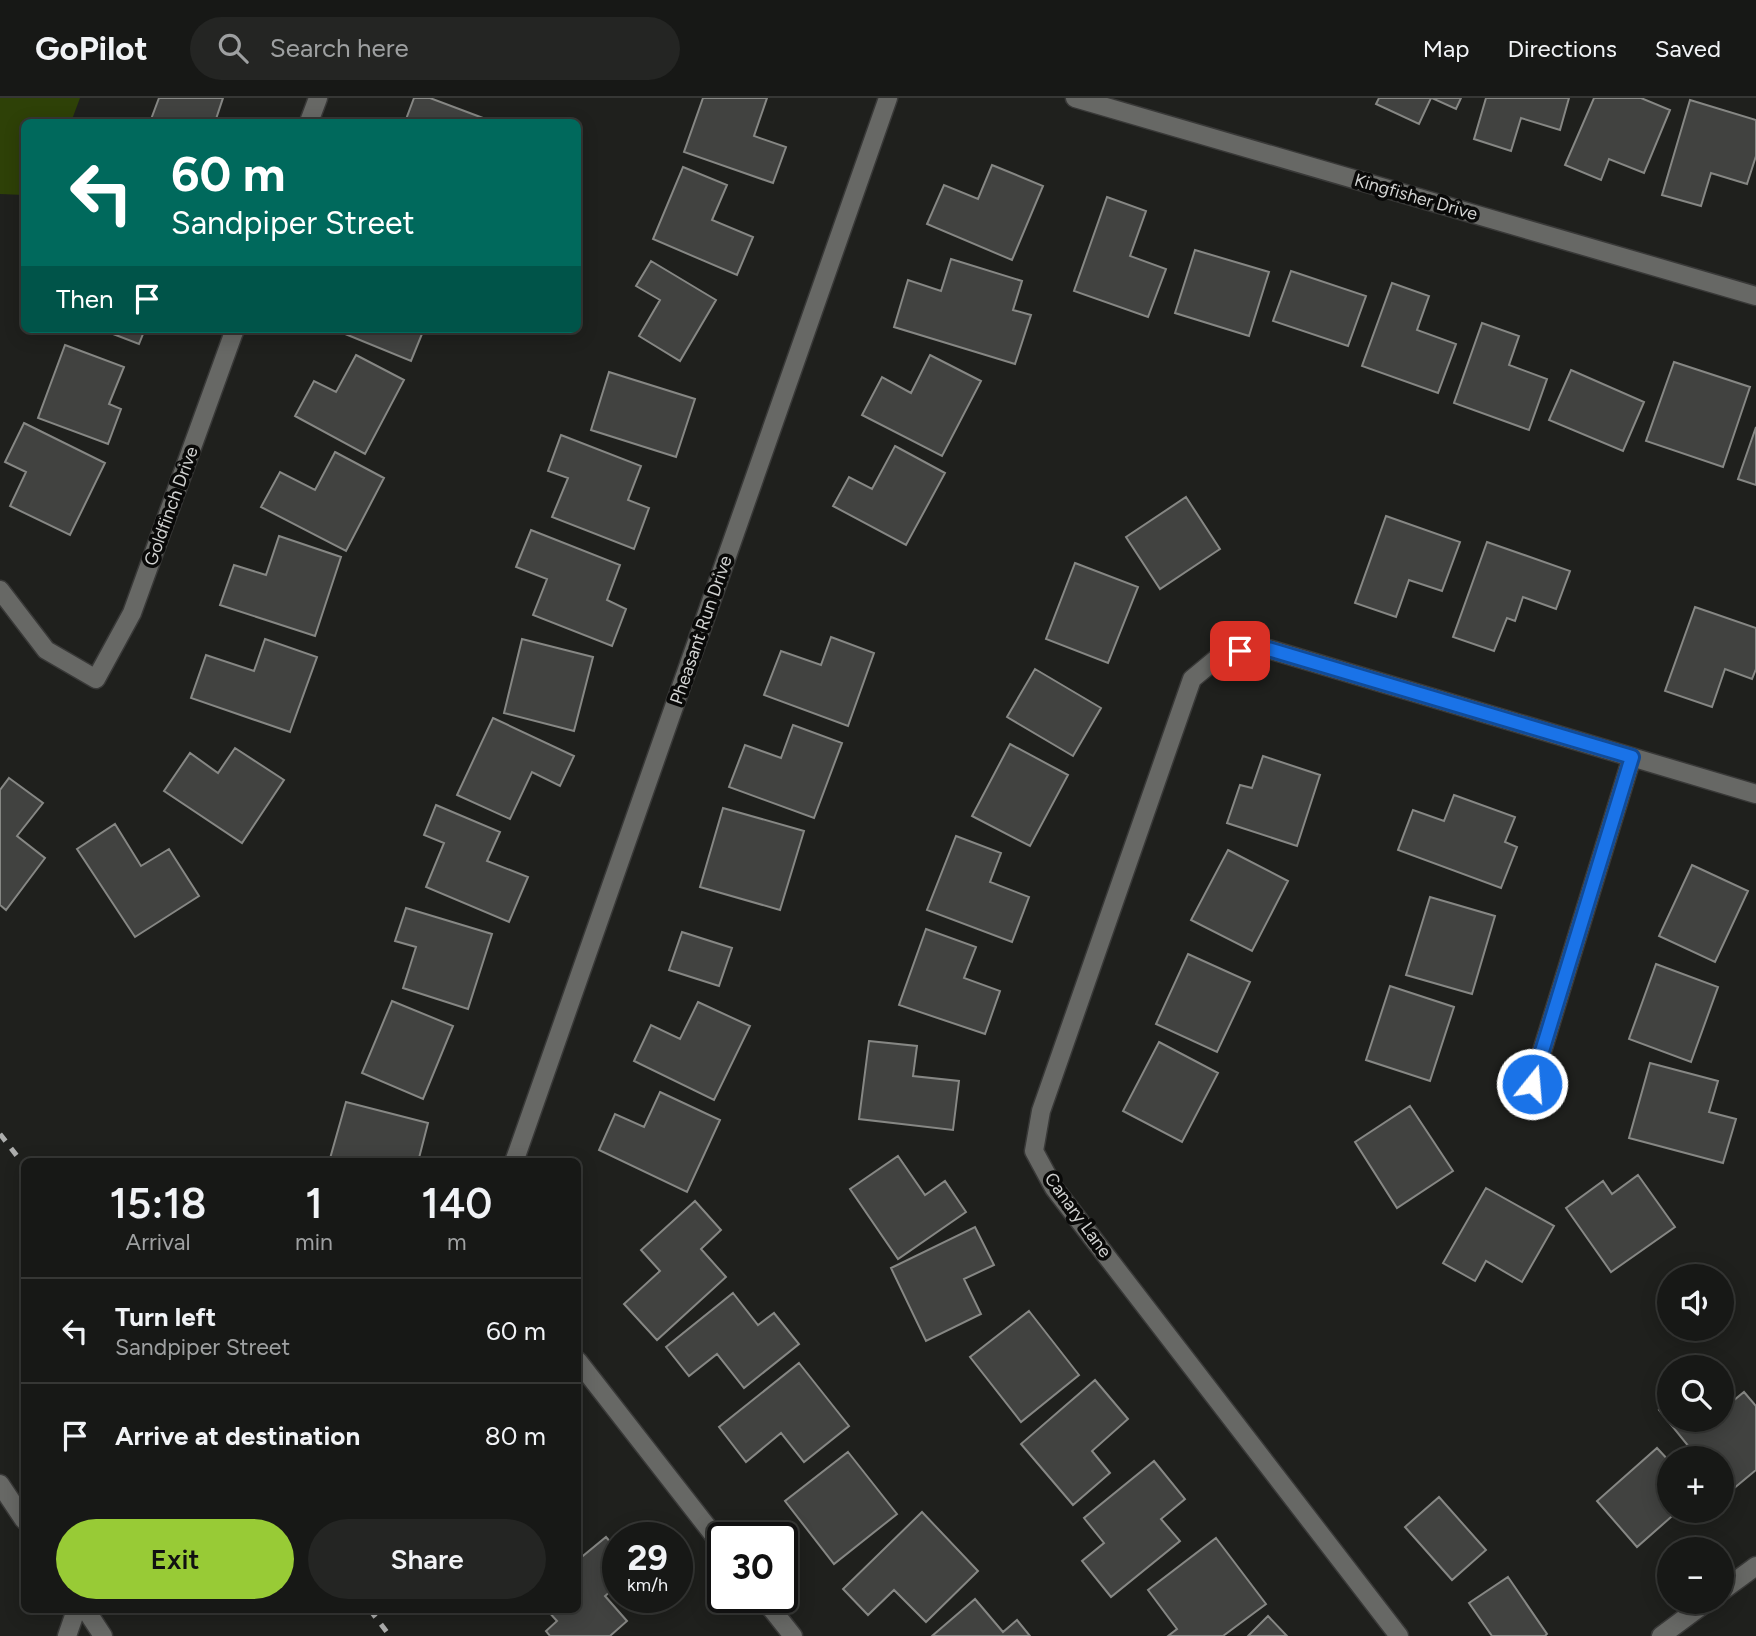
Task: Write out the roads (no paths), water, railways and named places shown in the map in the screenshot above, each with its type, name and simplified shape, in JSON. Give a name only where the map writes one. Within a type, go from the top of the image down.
[{"type":"street","points":[[310,119],[318,98]]},
{"type":"street","name":"Pheasant Run Drive","points":[[515,1158],[888,98]]},
{"type":"street","name":"Kingfisher Drive","points":[[1075,98],[1756,296]]},
{"type":"street","name":"Goldfinch Drive","points":[[0,590],[46,650],[96,678],[132,614],[234,333]]},
{"type":"street","name":"Canary Lane","points":[[1399,1636],[1054,1188],[1034,1151],[1041,1111],[1192,679],[1222,655],[1258,646],[1632,757]]},
{"type":"street","points":[[1532,1084],[1632,757],[1756,794]]},
{"type":"street","points":[[581,1365],[707,1526]]},
{"type":"street","points":[[0,1484],[21,1516]]},
{"type":"street","points":[[1734,1582],[1756,1566]]},
{"type":"street","points":[[67,1636],[75,1613]]},
{"type":"street","points":[[88,1613],[103,1636]]},
{"type":"street","points":[[775,1613],[793,1636]]},
{"type":"street","points":[[1661,1636],[1691,1614]]},
{"type":"railway","points":[[0,1134],[21,1161]]},
{"type":"railway","points":[[372,1613],[390,1636]]}]
